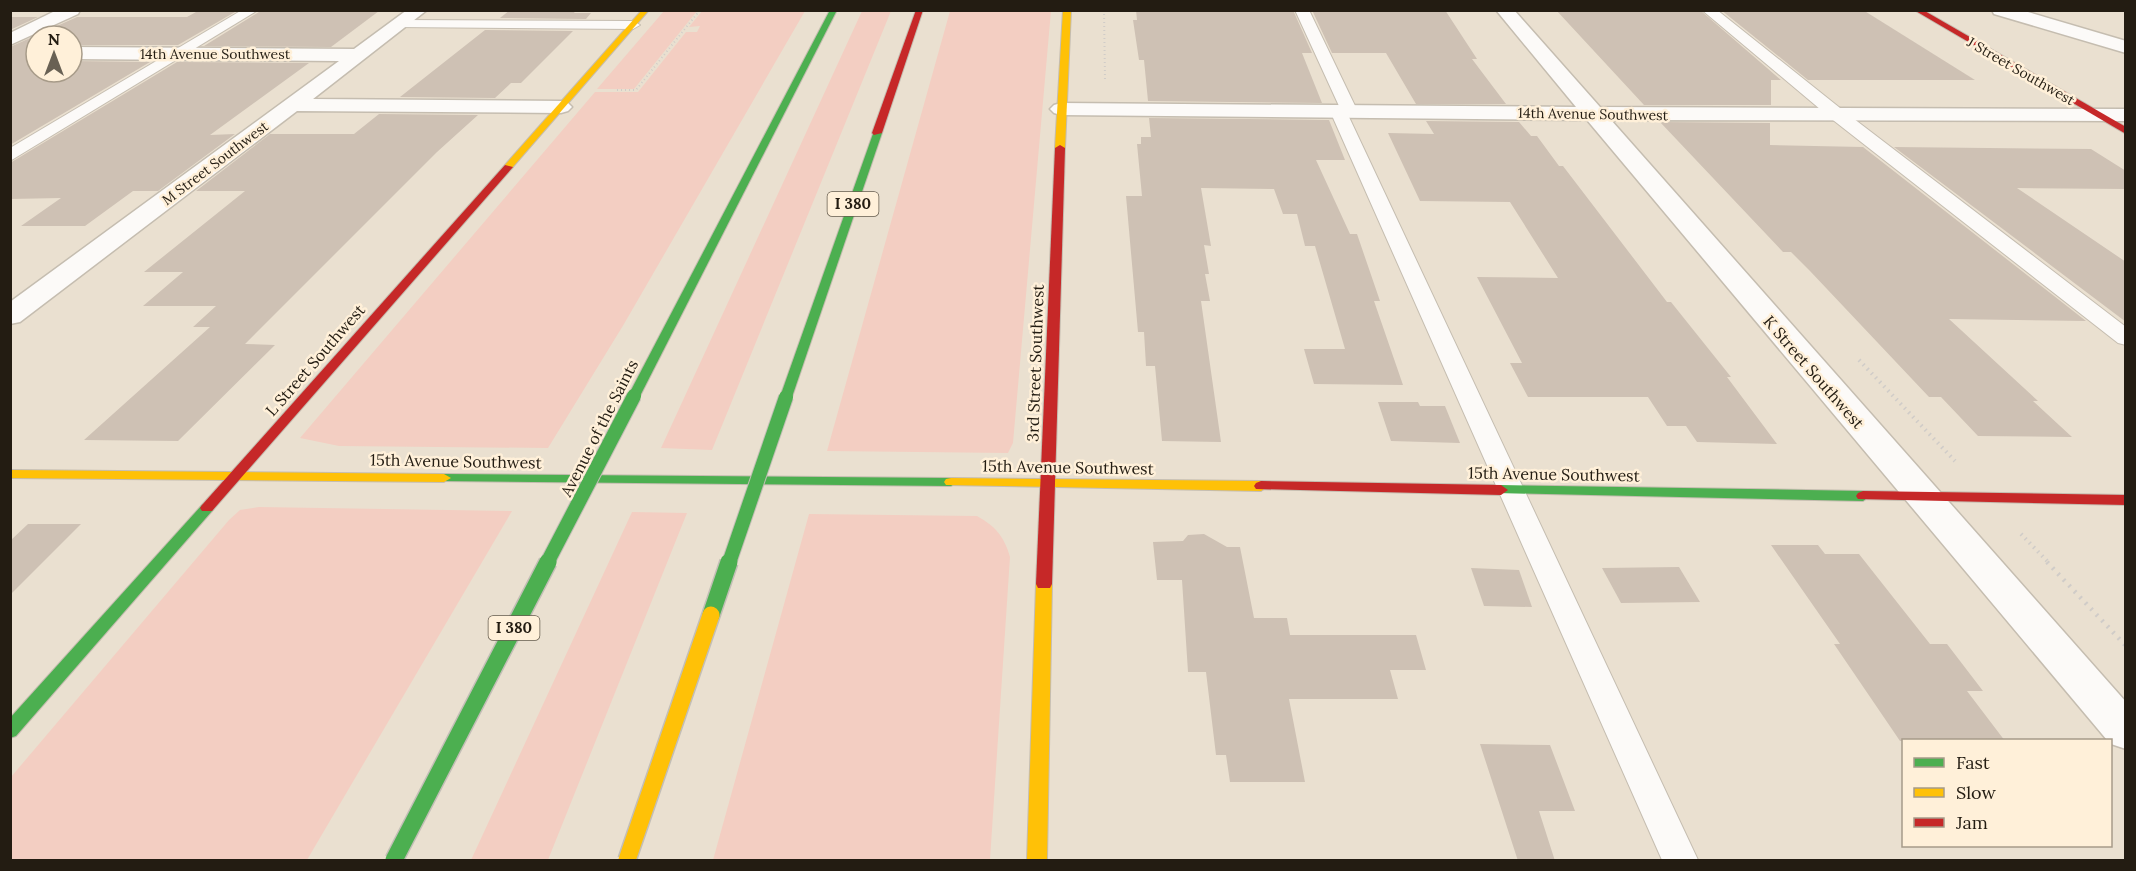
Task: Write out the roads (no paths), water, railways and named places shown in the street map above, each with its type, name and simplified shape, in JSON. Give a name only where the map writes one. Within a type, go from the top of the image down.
[{"type":"main road","name":"L Street Southwest","points":[[10,731],[646,10]]},
{"type":"main road","name":"Avenue of the Saints","points":[[394,861],[834,10]]},
{"type":"main road","name":"I 380","points":[[627,861],[920,10]]},
{"type":"main road","name":"3rd Street Southwest","points":[[1037,861],[1047,483],[1061,109],[1068,10]]},
{"type":"main road","name":"J Street Southwest","points":[[1917,10],[2126,131]]},
{"type":"main road","name":"15th Avenue Southwest","points":[[10,474],[1047,483],[2126,500]]},
{"type":"street","points":[[10,40],[72,10]]},
{"type":"street","name":"K Street Southwest","points":[[1504,10],[1591,114],[2126,732]]},
{"type":"street","points":[[2001,10],[2126,47]]},
{"type":"street","name":"M Street Southwest","points":[[10,316],[409,17]]},
{"type":"street","name":"14th Avenue Southwest","points":[[84,53],[358,55]]},
{"type":"street","points":[[292,105],[561,107]]},
{"type":"street","name":"14th Avenue Southwest","points":[[1061,109],[1839,116],[2126,115]]},
{"type":"lane","points":[[10,156],[252,10]]},
{"type":"lane","points":[[1302,10],[1344,112],[1509,490],[1680,861]]},
{"type":"lane","points":[[1708,10],[1839,116],[2126,338]]},
{"type":"lane","points":[[409,17],[633,25]]}]
